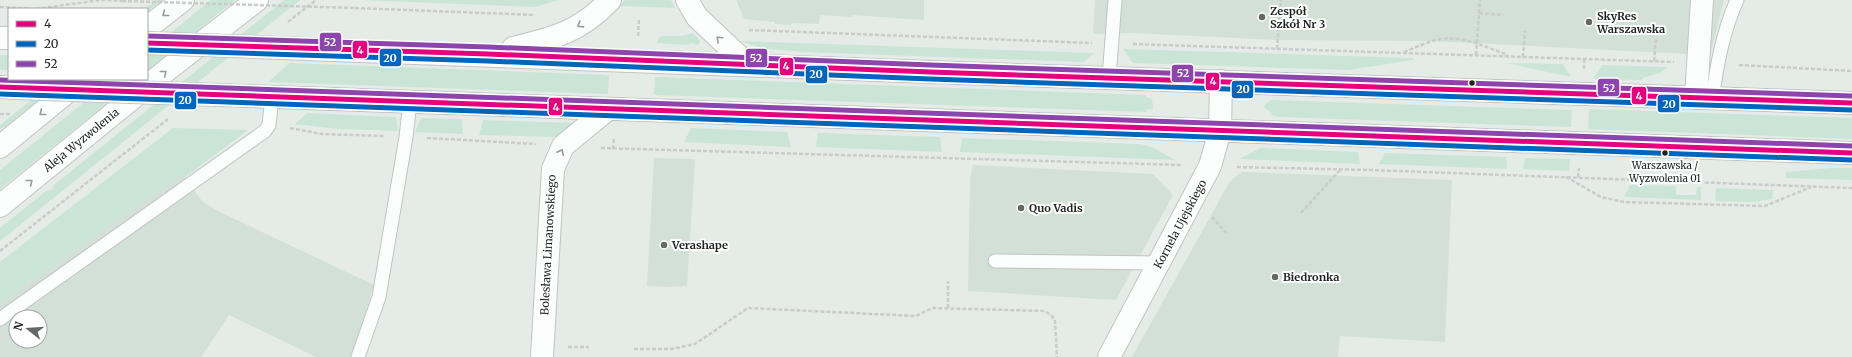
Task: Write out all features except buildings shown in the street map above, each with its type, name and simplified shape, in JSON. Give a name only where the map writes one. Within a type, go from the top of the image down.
[{"type":"main road","points":[[148,27],[183,0]]},
{"type":"main road","name":"Aleja Wyzwolenia","points":[[0,206],[167,70],[258,0]]},
{"type":"main road","points":[[488,54],[554,38],[580,27],[599,12],[610,0]]},
{"type":"main road","points":[[687,0],[697,17],[748,65]]},
{"type":"main road","points":[[1702,0],[1704,98]]},
{"type":"main road","points":[[148,43],[1852,103]]},
{"type":"main road","points":[[0,147],[82,80]]},
{"type":"main road","name":"Kornela Ujejskiego","points":[[1109,357],[1210,166],[1220,131],[1221,81]]},
{"type":"main road","points":[[7,88],[1852,153]]},
{"type":"main road","name":"Bolesława Limanowskiego","points":[[542,357],[553,169],[563,146],[608,109]]},
{"type":"lane","points":[[1109,78],[1115,0]]},
{"type":"lane","points":[[1704,98],[1717,64],[1732,11],[1737,0]]},
{"type":"lane","points":[[0,319],[265,131],[269,125],[272,97]]},
{"type":"lane","points":[[358,357],[379,297],[406,137],[410,102]]},
{"type":"lane","points":[[995,261],[1160,263]]},
{"type":"path","points":[[42,8],[101,0],[540,15]]},
{"type":"path","points":[[285,25],[316,0]]},
{"type":"path","points":[[1277,49],[1281,0]]},
{"type":"path","points":[[1476,55],[1480,0]]},
{"type":"path","points":[[0,7],[18,8]]},
{"type":"path","points":[[1479,14],[1504,15]]},
{"type":"path","points":[[743,28],[750,30],[1112,44],[1401,53],[1510,56],[1461,39],[1436,40],[1401,53]]},
{"type":"path","points":[[1523,57],[1525,31]]},
{"type":"path","points":[[1654,61],[1656,39]]},
{"type":"path","points":[[0,251],[173,115]]},
{"type":"path","points":[[269,125],[322,134],[406,137],[626,150],[1340,169],[1852,188]]},
{"type":"path","points":[[1301,213],[1340,169]]},
{"type":"path","points":[[1565,177],[1601,197],[1624,202],[1765,206],[1812,186]]},
{"type":"path","points":[[948,281],[948,308]]},
{"type":"path","points":[[634,349],[671,349],[695,344],[748,308],[916,316],[932,308],[948,308],[1044,311],[1052,316],[1055,321],[1057,357]]},
{"type":"path","points":[[578,347],[588,347]]},
{"type":"shaded area","points":[[736,0],[924,0],[924,20],[852,15],[851,17],[820,15],[819,24],[775,24],[775,22],[744,19]]},
{"type":"shaded area","points":[[1095,0],[1724,0],[1710,55],[1429,41],[1277,40],[1133,33],[1093,34]]},
{"type":"shaded area","points":[[654,158],[695,159],[687,286],[647,286]]},
{"type":"shaded area","points":[[973,165],[1153,174],[1173,195],[1116,300],[968,291],[970,179]]},
{"type":"shaded area","points":[[1242,172],[1452,180],[1445,342],[1340,336],[1338,357],[1132,357],[1230,181]]},
{"type":"shaded area","points":[[181,174],[203,202],[222,213],[374,285],[352,357],[316,357],[229,315],[201,357],[0,357],[0,302]]},
{"type":"green space","points":[[156,0],[163,0],[148,11],[148,8],[146,8]]},
{"type":"green space","points":[[211,0],[235,0],[148,70],[148,51]]},
{"type":"green space","points":[[284,0],[300,0],[0,241],[0,228],[46,191],[53,189],[54,185]]},
{"type":"green space","points":[[359,0],[559,0],[535,7]]},
{"type":"green space","points":[[625,0],[671,0],[675,8],[620,6]]},
{"type":"green space","points":[[693,33],[700,41],[698,45],[691,43],[687,45],[656,43],[661,36],[681,36]]},
{"type":"green space","points":[[740,41],[1094,53],[1083,62],[802,52],[762,48]]},
{"type":"green space","points":[[1123,49],[1413,58],[1413,60],[1349,70],[1133,63]]},
{"type":"green space","points":[[0,55],[8,55],[8,70],[0,70]]},
{"type":"green space","points":[[290,63],[609,75],[608,94],[268,82]]},
{"type":"green space","points":[[1506,63],[1563,64],[1571,77]]},
{"type":"green space","points":[[1602,65],[1668,67],[1660,73],[1643,78],[1642,80],[1593,79]]},
{"type":"green space","points":[[655,77],[1146,95],[1146,97],[1152,99],[1153,109],[1146,110],[1146,112],[654,95]]},
{"type":"green space","points":[[56,80],[63,80],[6,126],[0,129],[0,125]]},
{"type":"green space","points":[[112,80],[136,80],[0,189],[0,170]]},
{"type":"green space","points":[[1272,100],[1572,110],[1571,127],[1279,117],[1271,115],[1272,113],[1264,108],[1265,104]]},
{"type":"green space","points":[[1589,109],[1852,118],[1852,139],[1588,129]]},
{"type":"green space","points":[[307,113],[396,117],[398,131],[339,129],[295,124]]},
{"type":"green space","points":[[421,118],[462,119],[463,134],[415,132]]},
{"type":"green space","points":[[483,120],[573,123],[559,137],[479,135]]},
{"type":"green space","points":[[173,128],[248,130],[184,178],[181,174],[0,302],[0,262]]},
{"type":"green space","points":[[691,128],[787,132],[791,147],[684,142]]},
{"type":"green space","points":[[818,133],[940,137],[942,152],[816,147]]},
{"type":"green space","points":[[962,138],[1140,144],[1154,148],[1175,160],[960,152]]},
{"type":"green space","points":[[1261,148],[1358,152],[1360,164],[1239,159]]},
{"type":"green space","points":[[1385,153],[1506,157],[1507,169],[1379,164]]},
{"type":"green space","points":[[1525,158],[1570,159],[1569,171],[1523,169]]},
{"type":"green space","points":[[1831,168],[1852,168],[1852,180],[1786,178],[1786,172]]},
{"type":"green space","points":[[1630,185],[1676,186],[1676,195],[1696,195],[1697,187],[1701,187],[1701,200],[1624,197]]},
{"type":"green space","points":[[1716,188],[1773,190],[1772,199],[1755,202],[1715,201]]},
{"type":"transit line","name":"52","points":[[148,36],[488,47],[930,65],[1852,96]]},
{"type":"transit line","name":"4","points":[[148,43],[488,54],[930,72],[1852,103]]},
{"type":"transit line","name":"20","points":[[148,50],[488,61],[930,79],[1852,110]]},
{"type":"transit line","name":"52","points":[[0,80],[1852,146]]},
{"type":"transit line","name":"4","points":[[0,87],[1852,153]]},
{"type":"transit line","name":"20","points":[[0,94],[1852,160]]},
{"type":"place","name":"Zespół Szkół Nr 3","points":[[1262,17]]},
{"type":"place","name":"SkyRes Warszawska","points":[[1589,22]]},
{"type":"place","name":"Warszawska / Wyzwolenia 01","points":[[1665,153]]},
{"type":"place","name":"Quo Vadis","points":[[1021,208]]},
{"type":"place","name":"Verashape","points":[[664,245]]},
{"type":"place","name":"Biedronka","points":[[1275,277]]}]
